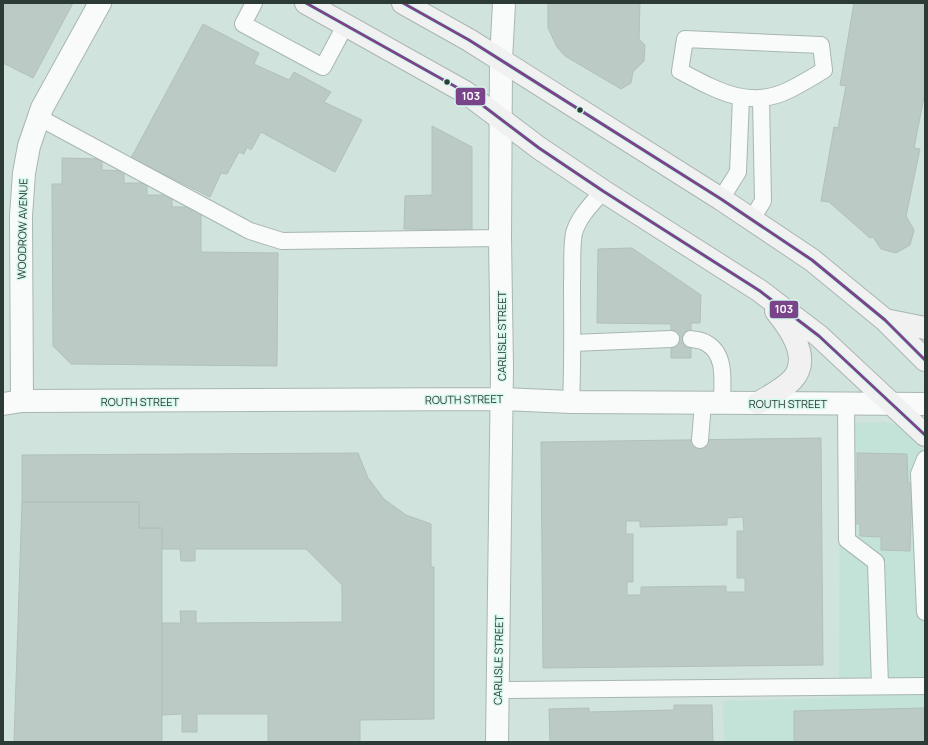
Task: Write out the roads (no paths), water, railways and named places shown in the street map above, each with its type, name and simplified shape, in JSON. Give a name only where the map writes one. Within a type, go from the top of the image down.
[{"type":"main road","points":[[306,3],[346,24],[465,92],[540,148],[603,191],[760,291],[819,336],[925,435]]},
{"type":"main road","points":[[403,3],[469,40],[721,199],[812,260],[885,320],[925,360]]},
{"type":"main road","points":[[758,403],[782,389],[793,379],[797,372],[800,353],[788,327],[760,291]]},
{"type":"main road","points":[[885,320],[925,328]]},
{"type":"street","name":"WOODROW AVENUE","points":[[13,402],[21,216],[24,173],[29,146],[38,117],[100,3]]},
{"type":"street","name":"CARLISLE STREET","points":[[497,742],[502,368],[500,60],[504,3]]},
{"type":"street","name":"ROUTH STREET","points":[[13,402],[501,398],[571,402],[925,404]]},
{"type":"lane","points":[[254,3],[243,24],[323,67],[346,24]]},
{"type":"lane","points":[[685,39],[821,45],[824,70],[788,90],[761,98],[731,96],[680,71],[685,39]]},
{"type":"lane","points":[[721,199],[738,172],[741,97]]},
{"type":"lane","points":[[752,219],[763,201],[761,98]]},
{"type":"lane","points":[[38,117],[250,231],[282,241],[500,238]]},
{"type":"lane","points":[[571,402],[573,364],[574,234],[586,210],[603,191]]},
{"type":"lane","points":[[572,343],[671,339]]},
{"type":"lane","points":[[691,339],[705,342],[713,348],[722,363],[713,403],[700,440]]},
{"type":"lane","points":[[846,404],[847,540],[876,562],[880,686]]},
{"type":"lane","points":[[925,459],[918,474],[925,612]]},
{"type":"lane","points":[[497,690],[925,686]]}]
